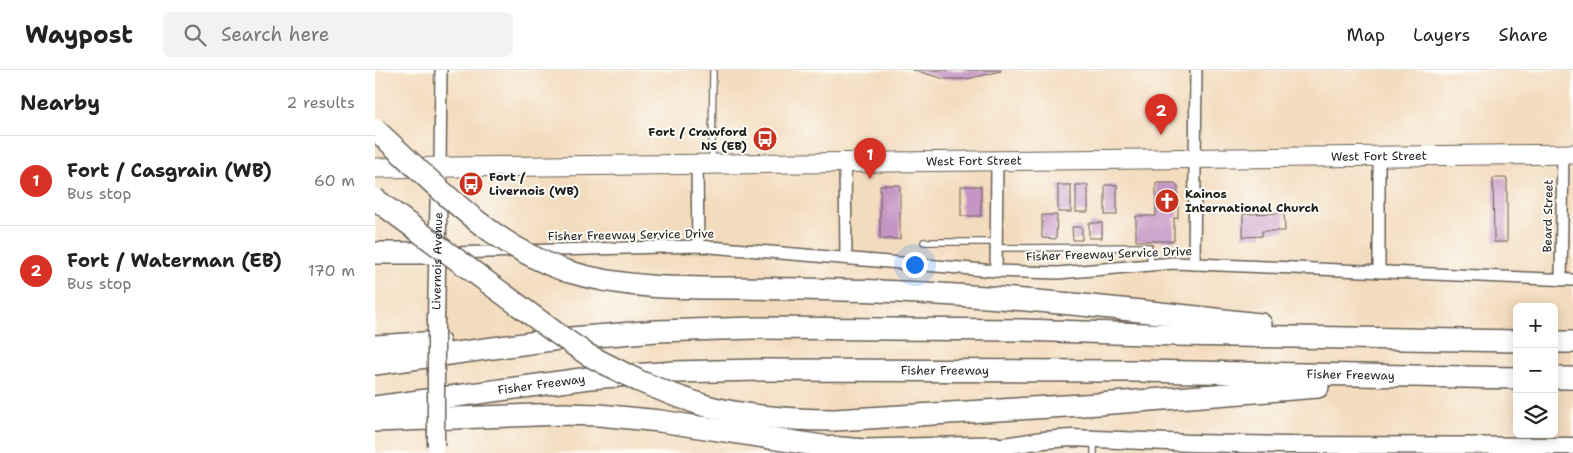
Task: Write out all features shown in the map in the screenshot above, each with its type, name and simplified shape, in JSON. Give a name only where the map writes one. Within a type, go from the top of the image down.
[{"type":"highway","points":[[375,129],[458,206],[489,231],[532,257],[566,271],[599,280],[647,287],[892,291],[952,294],[1279,326],[1456,339]]},
{"type":"highway","points":[[375,199],[552,330],[588,354],[639,381],[671,394],[703,405],[743,414],[809,420],[853,420],[1462,378]]},
{"type":"highway","points":[[375,253],[437,253]]},
{"type":"highway","points":[[375,364],[559,339],[657,331],[755,328],[1023,330],[1186,336],[1513,341]]},
{"type":"highway","points":[[375,346],[487,339],[559,339]]},
{"type":"highway","points":[[1558,342],[1573,342]]},
{"type":"highway","name":"Fisher Freeway","points":[[375,407],[589,378],[675,372],[758,370],[1137,371],[1513,378]]},
{"type":"highway","points":[[1558,378],[1573,378]]},
{"type":"highway","points":[[375,421],[562,414],[599,415],[660,421],[839,448],[865,450],[994,450]]},
{"type":"main road","name":"West Fort Street","points":[[375,168],[1568,154]]},
{"type":"main road","name":"Livernois Avenue","points":[[436,449],[437,253],[440,168]]},
{"type":"main road","points":[[965,453],[994,450],[1043,440],[1094,446],[1192,448],[1562,448]]},
{"type":"street","name":"Livernois Avenue","points":[[440,168],[441,70]]},
{"type":"street","points":[[1194,264],[1196,70]]},
{"type":"street","name":"Beard Street","points":[[1561,280],[1568,154]]},
{"type":"street","points":[[1379,156],[1379,272]]},
{"type":"street","points":[[996,271],[997,161]]},
{"type":"street","points":[[845,162],[846,258]]},
{"type":"street","points":[[698,246],[705,164]]},
{"type":"street","name":"Fisher Freeway Service Drive","points":[[437,253],[698,246],[996,271],[1058,273],[1174,263],[1573,280]]},
{"type":"lane","points":[[705,164],[713,70]]},
{"type":"lane","points":[[924,242],[1149,247],[1151,265]]},
{"type":"building","points":[[913,70],[1001,71],[967,79],[945,79]]},
{"type":"building","points":[[1493,178],[1507,178],[1507,242],[1494,242]]},
{"type":"building","name":"Kainos International Church","points":[[1156,183],[1175,183],[1178,187],[1178,218],[1174,218],[1174,241],[1136,241],[1136,216],[1156,216]]},
{"type":"building","points":[[880,185],[900,185],[900,239],[880,239]]},
{"type":"building","points":[[1058,185],[1071,185],[1071,212],[1058,212]]},
{"type":"building","points":[[1076,185],[1088,185],[1088,212],[1076,212]]},
{"type":"building","points":[[1105,185],[1117,185],[1117,215],[1105,215]]},
{"type":"building","points":[[961,186],[981,186],[981,216],[961,216]]},
{"type":"building","points":[[1284,213],[1285,231],[1262,231],[1262,236],[1243,237],[1243,214]]},
{"type":"building","points":[[1042,215],[1057,215],[1056,239],[1042,238]]},
{"type":"building","points":[[1089,223],[1102,223],[1102,238],[1089,238]]},
{"type":"building","points":[[1072,227],[1082,227],[1082,240],[1073,240]]},
{"type":"place","name":"Fort / Waterman (EB)","points":[[1161,135]]},
{"type":"place","name":"Fort / Crawford NS (EB)","points":[[765,139]]},
{"type":"place","name":"Fort / Casgrain (WB)","points":[[870,179]]},
{"type":"place","name":"Fort / Livernois (WB)","points":[[471,184]]},
{"type":"place","name":"Kainos International Church","points":[[1167,201]]}]
